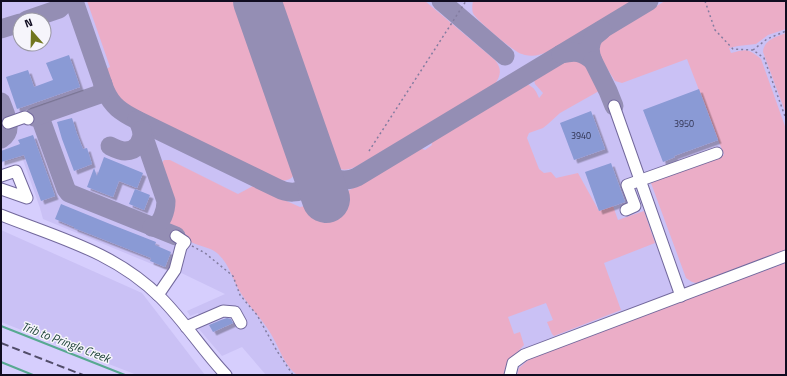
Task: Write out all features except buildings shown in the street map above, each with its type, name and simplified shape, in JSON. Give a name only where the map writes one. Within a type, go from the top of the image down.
[{"type":"street","points":[[614,106],[681,296]]},
{"type":"street","points":[[8,123],[25,117],[28,119]]},
{"type":"street","points":[[626,210],[635,206],[627,186],[717,153]]},
{"type":"street","points":[[1,176],[16,171],[27,198],[1,189]]},
{"type":"street","points":[[1,215],[78,244],[98,253],[128,271],[158,295],[226,375]]},
{"type":"street","points":[[158,295],[175,270],[181,247],[181,239]]},
{"type":"street","points":[[510,375],[514,363],[524,355],[786,256]]},
{"type":"street","points":[[186,327],[223,311],[235,312],[241,323]]},
{"type":"path","points":[[369,151],[466,1]]},
{"type":"path","points":[[705,1],[715,30],[733,49],[753,50],[764,58],[786,119]]},
{"type":"path","points":[[753,50],[767,39],[786,32]]},
{"type":"path","points":[[181,239],[205,253],[233,276],[240,295],[257,315],[277,351],[293,375]]},
{"type":"shaded area","points":[[1,1],[786,1],[786,375],[266,375],[242,347],[222,356],[198,328],[203,325],[198,313],[190,316],[187,311],[225,294],[171,268],[164,269],[43,219],[22,157],[1,163]]},
{"type":"shaded area","points":[[87,1],[239,1],[296,163],[294,175],[286,180],[278,179],[128,106],[119,97],[111,82],[106,69],[110,67]]},
{"type":"shaded area","points":[[274,1],[425,1],[495,60],[500,69],[499,78],[495,84],[359,165],[343,170],[336,166],[330,159]]},
{"type":"shaded area","points":[[473,1],[633,1],[549,51],[540,55],[531,56],[517,52],[480,21],[473,13]]},
{"type":"shaded area","points":[[665,1],[786,1],[786,29],[768,35],[756,44],[729,48],[731,53],[747,50],[761,59],[786,129],[786,257],[782,251],[696,283],[686,278],[651,183],[724,155],[687,59],[622,83],[615,81],[598,54],[600,44],[608,35]]},
{"type":"shaded area","points":[[786,33],[786,114],[763,52],[768,42]]},
{"type":"shaded area","points":[[566,60],[579,61],[584,64],[588,68],[599,91],[560,113],[543,128],[529,133],[527,138],[539,169],[544,173],[551,172],[556,178],[578,173],[599,211],[613,206],[618,220],[644,211],[655,243],[604,263],[621,310],[554,336],[547,322],[553,320],[546,303],[508,317],[514,334],[520,332],[524,345],[508,361],[504,375],[297,375],[285,362],[268,329],[242,295],[221,257],[211,249],[189,241],[169,227],[166,223],[165,220],[168,214],[170,201],[159,169],[164,160],[170,160],[238,194],[253,186],[300,207],[305,206],[348,191],[420,148],[425,150],[432,145],[431,141],[527,84],[535,90],[539,98],[543,93],[535,84],[534,80]]},
{"type":"shaded area","points":[[1,230],[142,293],[205,375],[137,375],[1,322]]},
{"type":"shaded area","points":[[786,263],[786,375],[517,375],[519,368],[534,355]]},
{"type":"waterway","name":"Trib to Pringle Creek","points":[[1,326],[125,375]]},
{"type":"waterway","name":"Trib to Pringle Creek","points":[[1,362],[33,375]]},
{"type":"taxiway","points":[[50,12],[59,9],[67,1]]},
{"type":"taxiway","points":[[74,1],[105,90],[118,108],[137,120],[277,188],[284,191],[293,192],[297,192],[307,185],[311,179],[315,167],[340,180],[357,177],[649,1]]},
{"type":"taxiway","points":[[441,1],[505,56]]},
{"type":"taxiway","points":[[1,29],[12,26]]},
{"type":"taxiway","points":[[561,54],[570,52],[578,53],[585,55],[593,61],[591,43],[594,37],[602,30]]},
{"type":"taxiway","points":[[593,61],[614,106]]},
{"type":"taxiway","points":[[34,117],[100,94],[103,89],[103,84]]},
{"type":"taxiway","points":[[1,102],[8,122],[7,131],[1,139]]},
{"type":"taxiway","points":[[46,113],[42,116],[41,120],[66,189],[69,193],[176,236]]},
{"type":"taxiway","points":[[137,120],[166,201],[161,220],[152,227]]},
{"type":"taxiway","points":[[110,146],[123,151],[129,151],[138,145],[142,130]]},
{"type":"runway","points":[[257,1],[326,199]]},
{"type":"railway","points":[[1,343],[83,375]]}]
